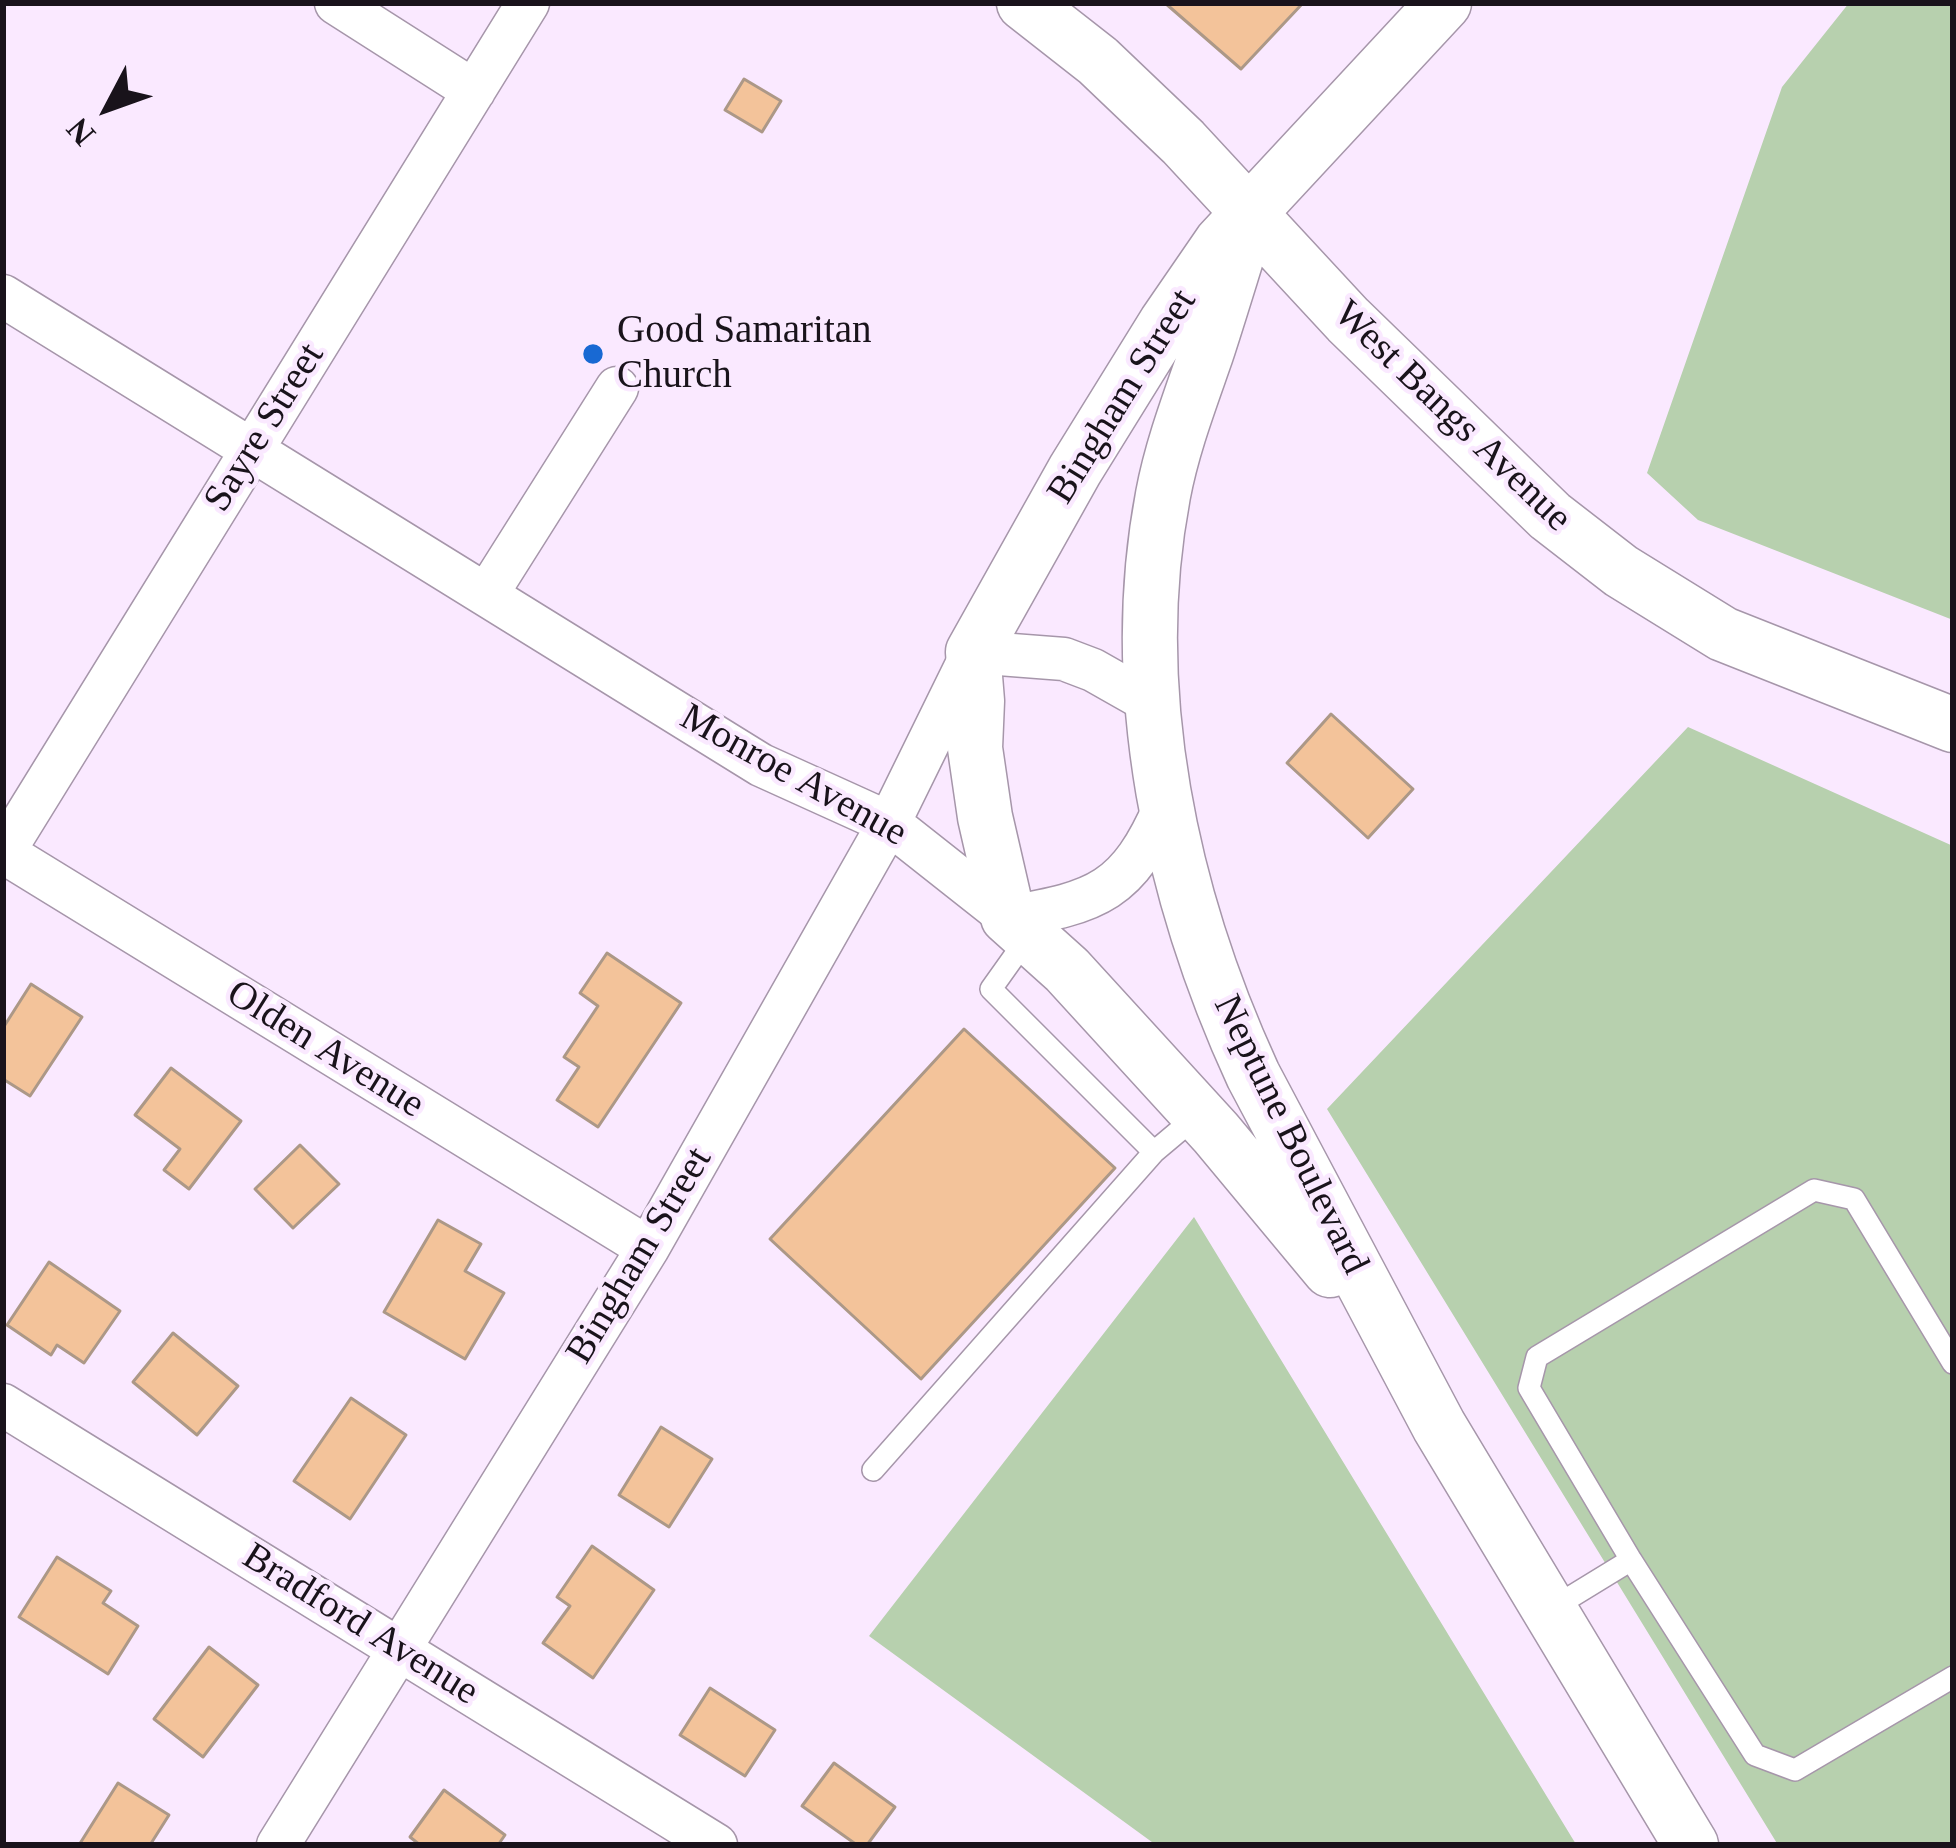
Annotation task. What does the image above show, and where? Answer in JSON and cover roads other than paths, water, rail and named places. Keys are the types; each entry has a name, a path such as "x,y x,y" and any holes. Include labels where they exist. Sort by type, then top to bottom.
{"street":[{"path":"336,3 474,91"},
{"name":"Sayre Street","path":"3,852 528,3"},
{"name":"West Bangs Avenue","path":"1024,3 1098,61 1183,142 1348,320 1496,468 1622,571 1723,634 1953,724"},
{"name":"Neptune Boulevard","path":"1444,3 1250,214 1164,490 1153,555 1153,704 1166,804 1192,920 1226,1017 1404,1360 1691,1845"},
{"name":"Bingham Street","path":"278,1845 648,1248 889,824 973,652 1075,470 1166,322 1221,243 1250,214"},
{"name":"Monroe Avenue","path":"3,296 761,765 889,824 1067,970 1199,1114 1404,1360"},
{"path":"487,594 617,388"},
{"path":"1153,704 1064,659 973,652 975,748 985,817 1018,926 1100,895 1132,868 1166,804"},
{"name":"Olden Avenue","path":"3,852 648,1248"},
{"name":"Bradford Avenue","path":"3,1405 716,1845"}],"lane":[{"path":"1018,926 991,989 1154,1152"},
{"path":"873,1470 1154,1152 1199,1114"},
{"path":"1953,1363 1854,1199 1814,1190 1537,1357 1529,1388 1755,1755 1795,1770 1953,1677"},
{"path":"1550,1610 1631,1560"}],"place":[{"name":"Good Samaritan Church","path":"593,354"}]}
